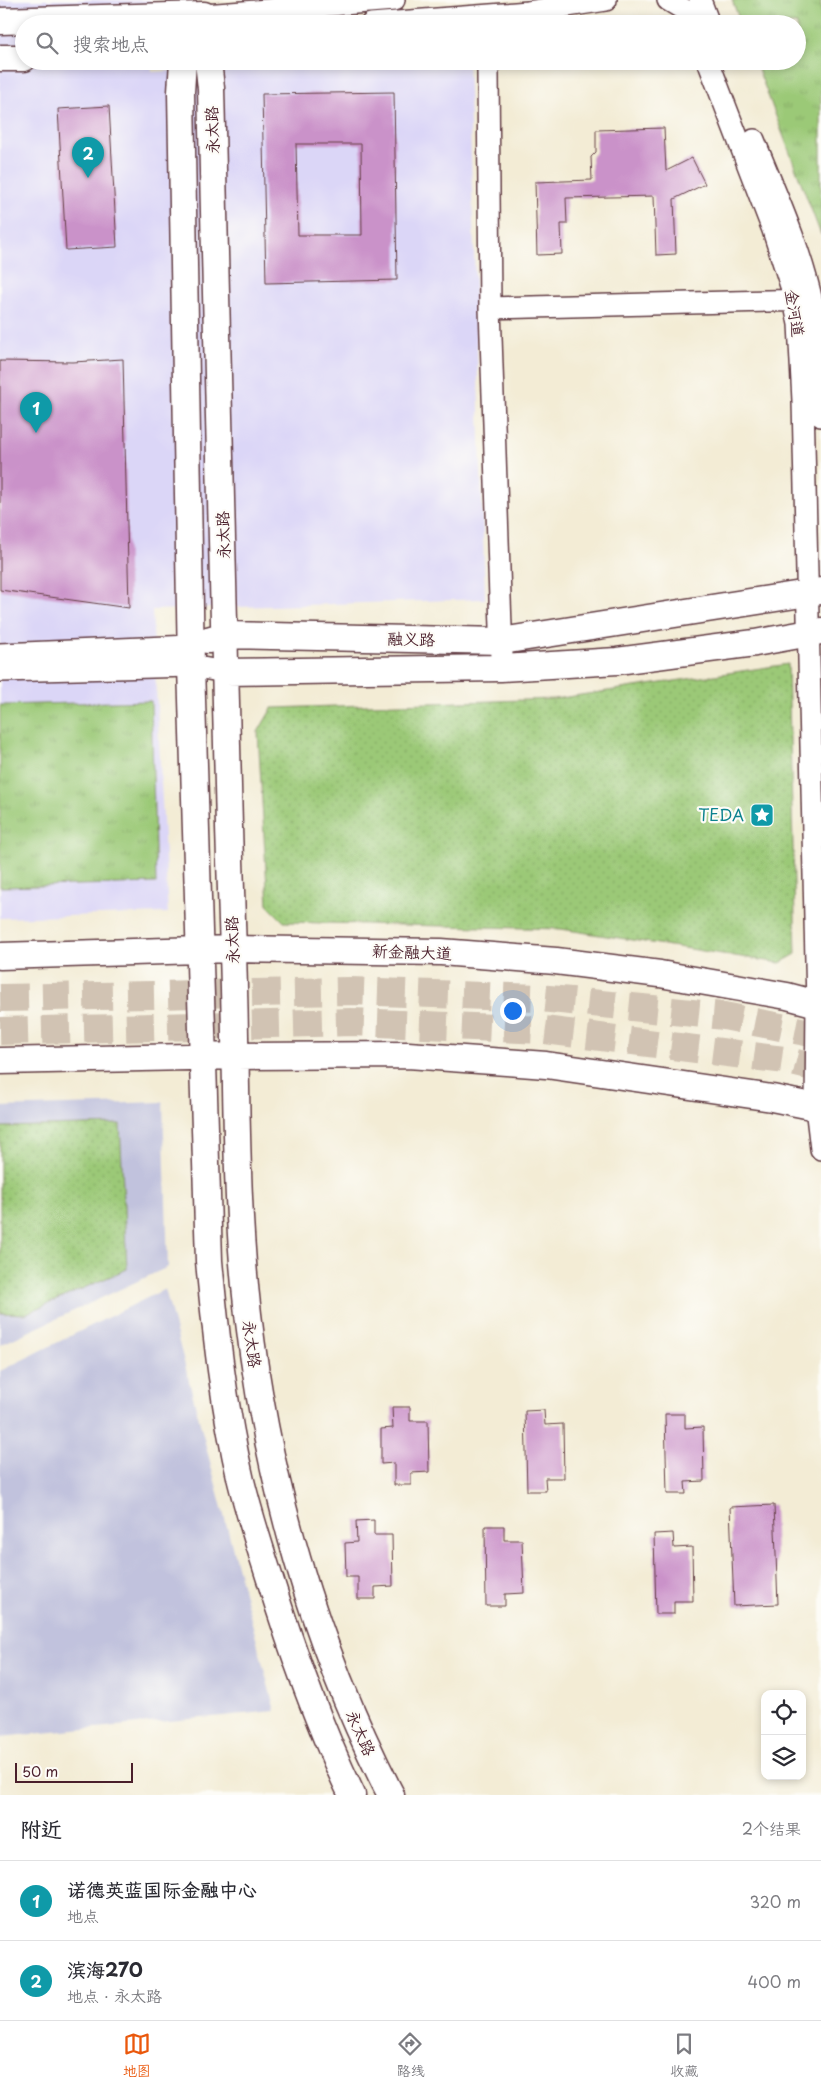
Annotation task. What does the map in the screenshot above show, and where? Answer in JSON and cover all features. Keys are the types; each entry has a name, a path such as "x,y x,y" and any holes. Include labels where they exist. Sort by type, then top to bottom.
{"main road":[{"path":"145,15 193,13"},
{"path":"0,21 15,20"},
{"path":"0,58 15,58"},
{"name":"永太路","path":"183,70 181,102 191,656 199,950 196,1055 214,1316 224,1393 241,1481 293,1648 328,1740 352,1795"},
{"name":"永太路","path":"209,70 235,1006 238,1190 248,1314 257,1379 286,1520 321,1632 361,1736 391,1795"},
{"name":"融义路","path":"191,656 225,634 502,641 817,593"},
{"name":"融义路","path":"225,672 501,668 617,661 815,632"},
{"path":"227,730 232,704 248,684 259,677 280,670"},
{"name":"新金融大道","path":"0,956 232,949 441,952 556,961 660,974 787,996 819,1004"},
{"path":"196,1055 218,1044 224,1038 229,1029 235,1006"},
{"path":"0,1061 196,1055 408,1055 546,1065 772,1098 819,1107"}],"street":[{"path":"193,13 394,0"},
{"path":"489,15 528,12 606,0"},
{"path":"668,0 687,15"},
{"path":"686,0 691,15"},
{"path":"700,0 706,15"},
{"name":"金河道","path":"711,70 773,230 818,339 821,416"},
{"name":"金河道","path":"727,70 799,254 803,300 801,356 806,553 817,593"},
{"path":"488,72 490,308 502,641 501,668"},
{"path":"490,308 803,300"},
{"path":"817,593 815,632 819,1107 821,1149"},
{"name":"融义路","path":"0,654 191,656 225,672"},
{"name":"融义路","path":"0,671 191,656"}],"shaded area":[{"path":"0,0 151,0 151,15 15,15 15,70 152,70 152,72 189,70 468,70 485,599 152,610 168,913 0,918"},
{"path":"163,1102 168,1267 0,1345 0,1107"},
{"path":"165,1289 275,1711 0,1737 0,1371"}],"green space":[{"path":"732,0 821,0 821,235 758,70 806,70 806,15 738,15"},
{"path":"788,664 796,954 780,963 561,929 284,922 268,906 258,732 272,708 554,699"},
{"path":"151,701 156,883 0,887 0,705"},
{"path":"120,1124 127,1269 25,1314 0,1313 0,1127"}],"building":[{"path":"394,92 397,280 266,283 262,94","holes":["296,144 361,144 362,235 298,235"]},
{"path":"109,106 117,247 66,250 58,109"},
{"path":"664,128 666,171 692,158 705,184 674,199 676,254 656,255 654,196 566,198 567,224 561,224 562,254 537,255 535,182 592,180 591,157 596,152 596,130"},
{"path":"123,359 129,608 0,590 0,361 73,362"},
{"path":"392,1407 410,1407 410,1421 428,1421 429,1472 411,1473 411,1485 394,1485 394,1463 381,1464 381,1429 393,1428"},
{"path":"544,1410 545,1425 563,1424 564,1478 545,1478 546,1491 527,1491 525,1411"},
{"path":"665,1414 685,1414 685,1428 703,1427 704,1481 685,1482 686,1494 667,1494"},
{"path":"774,1505 778,1604 734,1606 730,1507"},
{"path":"374,1520 374,1535 392,1535 393,1586 375,1587 375,1599 358,1599 358,1577 346,1577 345,1543 357,1542 356,1521"},
{"path":"485,1526 504,1526 504,1540 522,1540 524,1593 505,1594 505,1606 486,1606"},
{"path":"673,1533 674,1548 692,1547 693,1601 674,1601 674,1614 656,1614 654,1534"}],"tunnel":[{"path":"0,998 350,991 540,998 724,1016 821,1035"},
{"path":"0,1031 351,1022 545,1030 784,1060 821,1069"}],"place":[{"name":"滨海270","path":"88,178"},
{"name":"诺德英蓝国际金融中心","path":"36,433"},
{"name":"TEDA","path":"762,815"}]}
